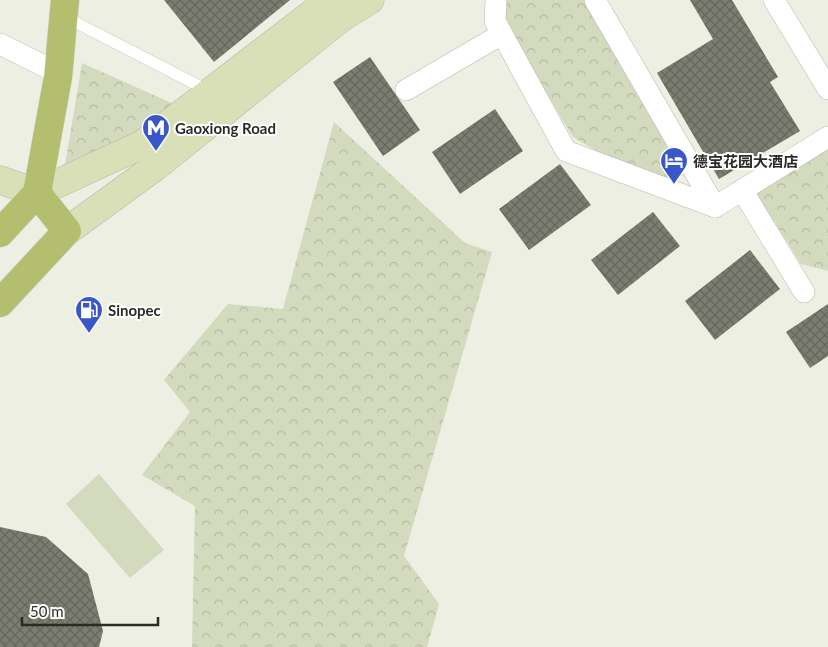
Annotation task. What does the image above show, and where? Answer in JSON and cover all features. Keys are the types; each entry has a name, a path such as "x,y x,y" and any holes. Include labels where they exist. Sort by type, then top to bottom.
{"main road":[{"path":"0,233 37,193 141,145 210,91 330,6 370,0"},
{"path":"0,303 67,231 155,167 330,6"},
{"path":"37,193 58,73 64,8"},
{"path":"0,180 37,193 67,231"}],"street":[{"path":"496,0 495,21 566,151 715,207"},
{"path":"595,0 715,207"},
{"path":"774,0 828,89"},
{"path":"406,90 502,34"},
{"path":"0,44 58,73"},
{"path":"715,207 828,137"},
{"path":"742,190 804,292"}],"lane":[{"path":"64,8 210,91"}],"green space":[{"path":"506,0 585,0 680,169 656,186 573,137 502,19"},
{"path":"82,63 176,105 62,183"},
{"path":"334,122 465,243 492,252 404,556 439,604 427,647 192,647 195,506 142,475 190,412 164,380 228,304 283,309"},
{"path":"828,148 828,271 801,264 756,193"},
{"path":"99,474 164,550 130,578 66,504"}],"building":[{"path":"164,0 290,0 214,62"},
{"path":"690,0 732,0 778,77 770,82 800,131 719,179 657,73 713,39"},
{"path":"370,57 420,130 383,156 333,82"},
{"path":"495,109 523,151 460,194 432,152"},
{"path":"560,164 591,205 529,250 499,209"},
{"path":"653,212 680,246 618,295 591,260"},
{"path":"750,250 780,289 715,340 685,301"},
{"path":"828,304 828,356 810,368 786,332"},
{"path":"0,527 46,537 88,574 103,631 99,647 0,647"}],"place":[{"name":"Gaoxiong Road","path":"156,152"},
{"name":"德宝花园大酒店","path":"674,185"},
{"name":"Sinopec","path":"89,334"}]}
